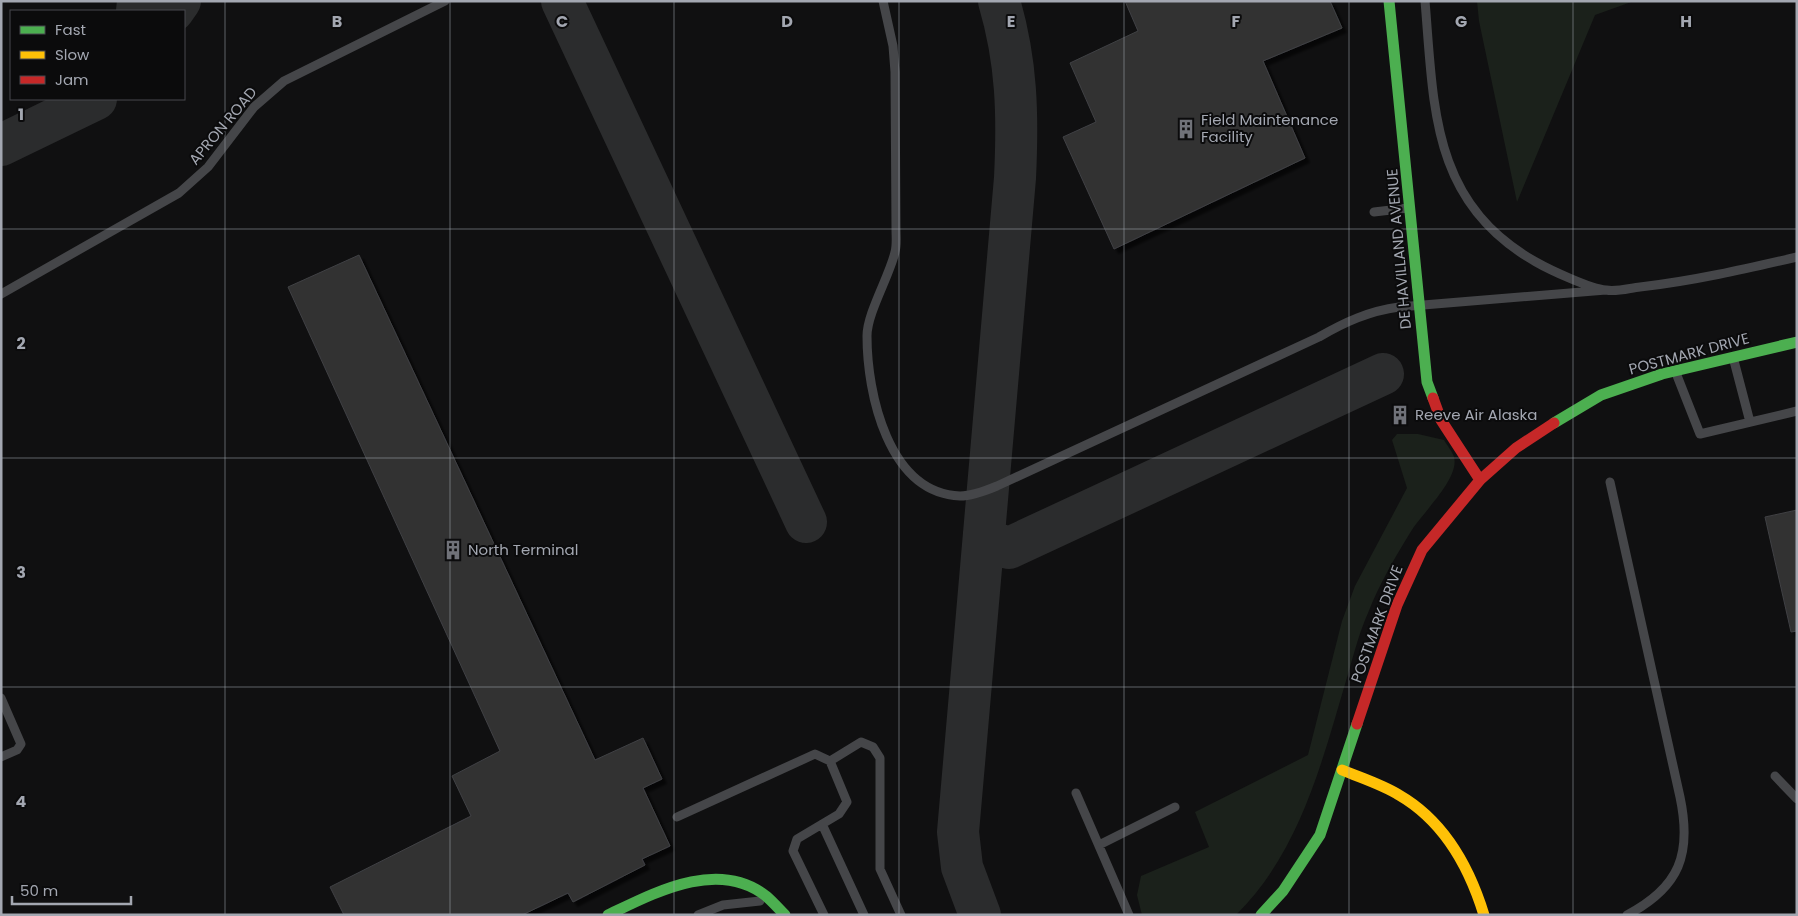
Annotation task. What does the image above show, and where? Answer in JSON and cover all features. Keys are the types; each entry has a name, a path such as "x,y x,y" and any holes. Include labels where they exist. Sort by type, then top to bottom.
{"street":[{"name":"DE HAVILLAND AVENUE","path":"1389,1 1426,374 1433,402 1441,420 1480,480"},
{"name":"POSTMARK DRIVE","path":"1261,915 1283,891 1320,835 1397,605 1422,550 1480,480 1516,448 1583,404 1636,382 1676,370 1797,342"},
{"path":"1342,770 1399,795 1424,813 1446,836 1464,863 1484,915"},
{"path":"608,915 673,885 707,877 736,882 757,889 775,902 785,915"}],"lane":[{"name":"APRON ROAD","path":"1,294 179,193 208,166 254,107 284,81 445,1"},
{"path":"883,1 893,46 895,72 896,229 895,253 867,334 873,398 882,423 901,462 917,480 929,488 962,496 992,488 1319,336 1345,322 1375,311 1419,305 1675,283 1797,257"},
{"path":"1425,1 1434,95 1444,153 1455,182 1469,204 1499,238 1545,267 1606,290"},
{"path":"1374,212 1410,208"},
{"path":"1733,357 1750,422"},
{"path":"1676,370 1700,434 1797,411"},
{"path":"1610,482 1680,796 1686,834 1681,860 1670,884 1643,906 1627,915"},
{"path":"1,698 21,744 17,750 1,757"},
{"path":"830,761 861,742 874,747 880,758 880,868 901,915"},
{"path":"677,817 815,754 830,761 847,802 839,814 797,840 793,851 824,915"},
{"path":"1775,776 1797,799"},
{"path":"1076,794 1129,915"},
{"path":"1099,845 1175,807"},
{"path":"822,824 864,915"},
{"path":"698,915 723,905 753,900 775,902"}],"shaded area":[{"path":"1477,1 1634,1 1595,15 1517,202 1479,21"},
{"path":"1397,434 1418,434 1444,440 1454,457 1454,466 1446,486 1415,525 1387,572 1372,603 1359,636 1319,770 1293,833 1277,862 1258,890 1236,915 1142,915 1137,895 1141,876 1209,847 1195,812 1308,755 1342,621 1355,586 1407,488 1392,440"}],"building":[{"name":"Field Maintenance Facility","path":"1125,1 1330,1 1342,28 1263,61 1305,158 1114,249 1063,137 1096,122 1070,63 1138,31"},
{"name":"North Terminal","path":"359,255 595,760 643,738 662,779 643,788 670,846 642,859 645,865 573,902 568,893 522,915 344,915 330,887 471,816 452,776 500,751 288,287"},
{"path":"1797,510 1797,631 1791,632 1765,517"}],"taxiway":[{"path":"137,10 138,1"},
{"path":"174,10 180,1"},
{"path":"562,1 806,522"},
{"path":"980,915 962,867 958,832 1015,178 1015,89 1010,46 999,1"},
{"path":"1,145 94,100"},
{"path":"984,533 991,542 1009,548 1383,374"}],"traffic: fast":[{"path":"1389,1 1427,382 1433,398"},
{"path":"1554,423 1601,395 1662,374 1797,342"},
{"path":"1261,915 1283,891 1320,835 1357,724"},
{"path":"608,915 666,889 686,883 707,880 728,880 747,885 766,896 785,915"}],"traffic: slow":[{"path":"1342,770 1378,784 1399,795 1415,806 1442,831 1453,846 1471,879 1484,915"}],"traffic: jam":[{"path":"1433,398 1441,420 1480,480"},
{"path":"1357,724 1397,605 1422,550 1480,480 1516,448 1554,423"}],"place":[{"name":"Field Maintenance Facility","path":"1186,129"},
{"name":"Reeve Air Alaska","path":"1400,415"},
{"name":"North Terminal","path":"453,550"}]}
